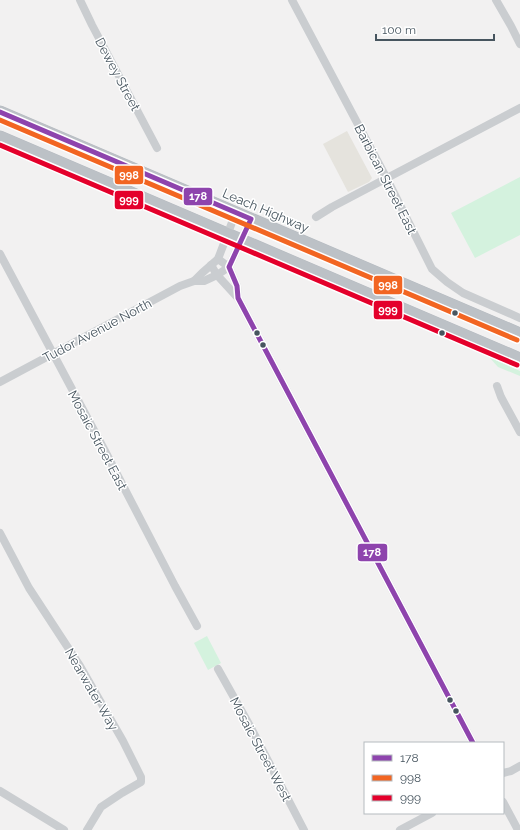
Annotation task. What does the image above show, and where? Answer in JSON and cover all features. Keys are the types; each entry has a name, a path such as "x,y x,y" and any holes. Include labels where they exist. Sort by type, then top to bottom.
{"highway":[{"name":"Leach Highway","path":"0,112 520,334"},
{"path":"0,137 520,359"}],"street":[{"name":"Dewey Street","path":"80,0 94,30 157,148"},
{"name":"Barbican Street East","path":"292,0 387,179 432,269 463,293 520,318"},
{"path":"496,0 520,44"},
{"path":"316,217 332,207 520,108"},
{"name":"Tudor Avenue North","path":"194,281 218,259 236,212"},
{"path":"229,267 251,219"},
{"name":"Mosaic Street East","path":"0,254 197,626"},
{"path":"218,259 229,267 236,286 238,298"},
{"path":"211,265 217,275 238,298 471,742"},
{"name":"Tudor Avenue North","path":"0,382 180,286 194,281 204,281 229,267"},
{"path":"497,386 501,397 520,432"},
{"name":"Nearwater Way","path":"0,533 29,588 80,666 123,741 141,777 141,782 101,807 87,830"},
{"name":"Mosaic Street West","path":"218,669 250,726 304,830"},
{"path":"507,772 520,766"},
{"path":"0,791 64,830"},
{"path":"504,804 518,830"},
{"path":"400,830 430,814"}],"green space":[{"path":"520,177 520,235 475,258 451,213"},
{"path":"489,357 520,371 520,376 498,367"},
{"path":"207,636 221,663 208,670 194,643"}],"sand":[{"path":"347,131 372,178 369,182 348,192 323,144"}],"transit line":[{"name":"178","path":"0,112 251,219 229,267 237,286 238,298 472,742"},
{"name":"998","path":"0,120 517,340"},
{"name":"999","path":"0,145 517,365"}]}
